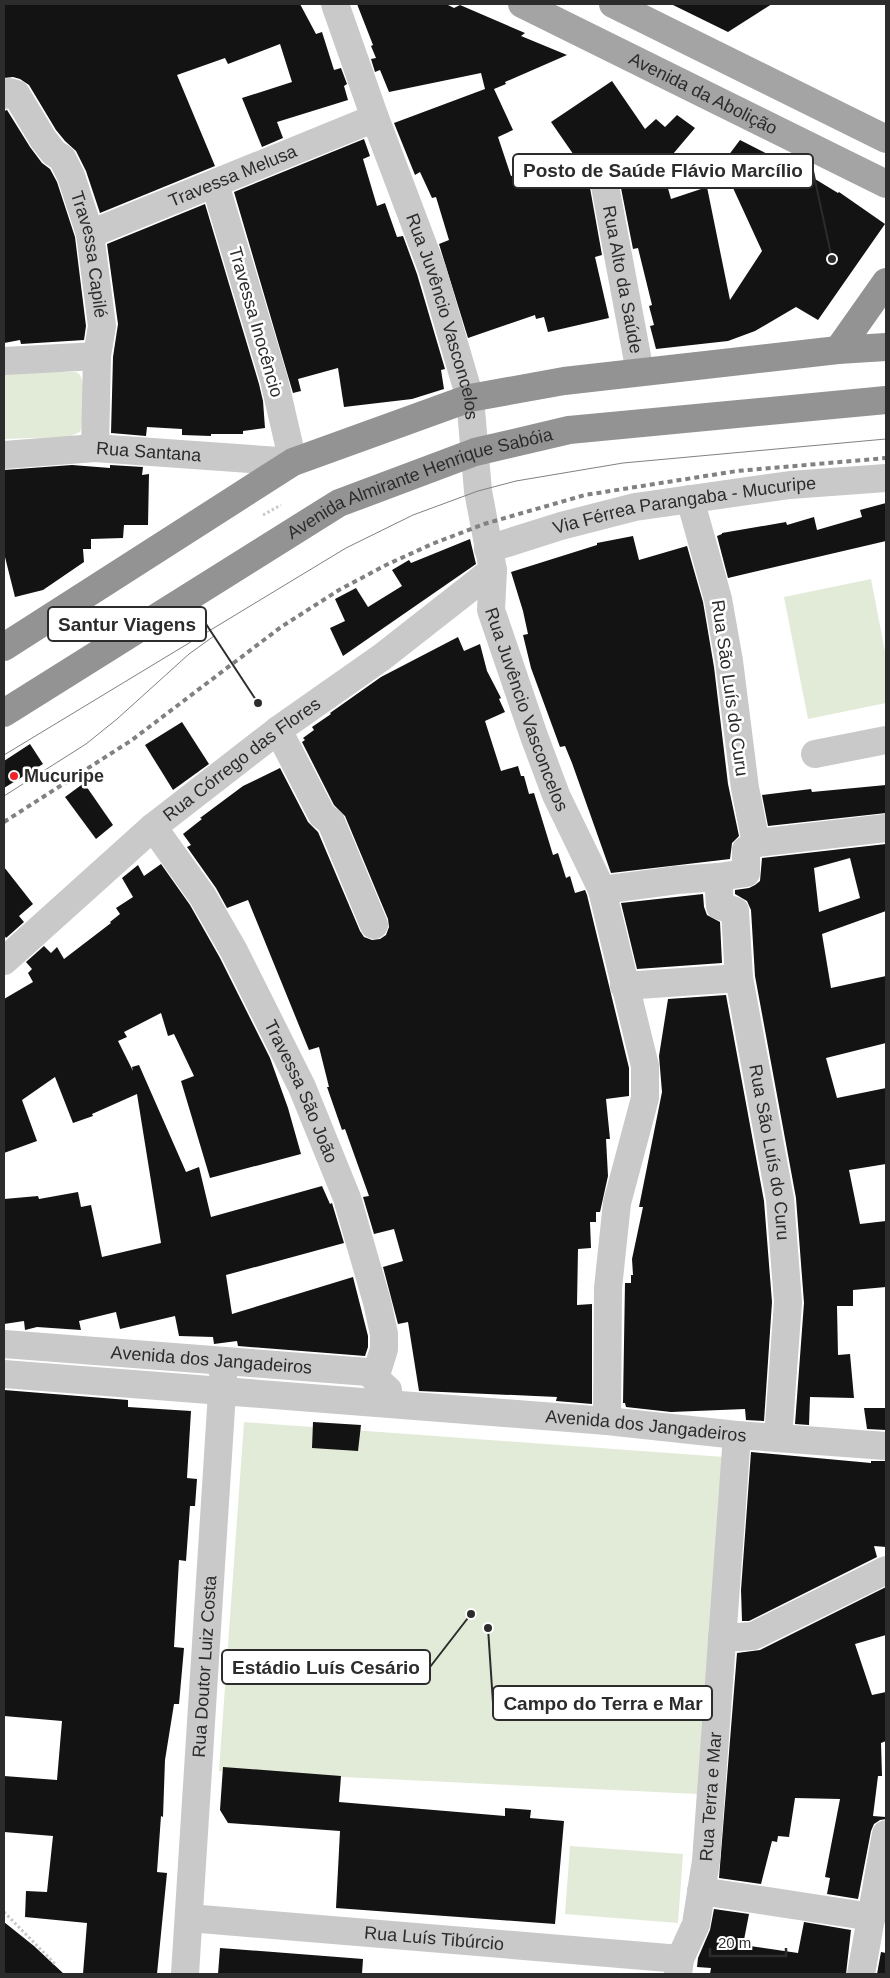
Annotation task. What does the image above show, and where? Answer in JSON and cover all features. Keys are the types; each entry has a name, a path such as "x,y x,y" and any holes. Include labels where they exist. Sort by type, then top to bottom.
{"highway":[{"path":"838,350 886,282"},
{"path":"4,647 293,462 470,398 564,381 886,346"},
{"name":"Avenida Almirante Henrique Sabóia","path":"4,713 339,503 474,452 569,430 886,400"}],"main road":[{"name":"Avenida da Abolição","path":"522,4 886,184"},
{"path":"614,4 886,139"}],"street":[{"name":"Rua Juvêncio Vasconcelos","path":"335,4 375,118 432,269 470,398 478,491 490,560 491,610 556,795 602,890 645,1066 644,1098 617,1203 608,1288 606,1421"},
{"name":"Travessa Capilé","path":"4,95 8,92 16,94 43,139 54,153 62,158 71,176 90,234 102,326 97,356 95,448"},
{"name":"Travessa Melusa","path":"90,234 375,118"},
{"name":"Travessa Inocêncio","path":"215,184 274,380 293,462"},
{"name":"Rua Alto da Saúde","path":"605,186 640,372"},
{"path":"4,361 97,356"},
{"name":"Rua Santana","path":"4,455 95,448 293,462"},
{"name":"Via Férrea Parangaba - Mucuripe","path":"490,560 561,526 626,510 790,485 886,478"},
{"name":"Rua São Luís do Curu","path":"690,499 718,598 729,661 745,788 756,843"},
{"name":"Rua Córrego das Flores","path":"4,961 153,827 278,730 382,657 490,560"},
{"path":"278,730 322,815 331,822 374,925"},
{"path":"815,754 886,740"},
{"name":"Travessa São João","path":"153,827 203,896 234,950 302,1087 347,1198 377,1302 384,1334 384,1349 375,1378"},
{"path":"602,890 746,873 746,850 756,843 886,828"},
{"name":"Rua São Luís do Curu","path":"718,877 720,906 735,911 739,978 780,1199 788,1302 778,1438"},
{"path":"624,986 739,978"},
{"name":"Avenida dos Jangadeiros","path":"4,1344 368,1372 406,1406"},
{"name":"Rua Doutor Luiz Costa","path":"185,1974 224,1361"},
{"name":"Avenida dos Jangadeiros","path":"4,1374 606,1421 737,1435 886,1446"},
{"name":"Rua Terra e Mar","path":"679,1967 696,1924 706,1861 737,1435"},
{"path":"722,1638 752,1636 886,1570"},
{"path":"862,1974 886,1834"},
{"path":"701,1891 872,1917"},
{"name":"Rua Luís Tibúrcio","path":"189,1918 679,1967"}],"path":[{"path":"4,1912 56,1966"}],"green space":[{"path":"4,371 76,372 79,374 82,382 83,396 80,432 68,437 4,439"},
{"path":"871,579 886,657 886,703 808,719 784,597"},
{"path":"244,1422 724,1457 698,1794 219,1771"},
{"path":"570,1846 683,1854 678,1923 565,1914"}],"building":[{"path":"4,4 300,4 316,34 322,32 334,70 341,68 347,84 344,86 348,100 277,122 283,138 262,147 242,98 292,82 280,44 228,64 225,58 177,75 215,166 100,213 86,171 76,151 56,130 29,85 13,77 4,78"},
{"path":"357,4 446,4 454,8 460,5 525,33 521,36 567,55 505,82 506,84 494,89 513,130 498,137 511,176 578,161 551,122 612,81 645,129 656,119 665,127 677,115 695,128 662,167 671,199 707,187 730,300 762,251 722,164 740,140 839,192 885,224 818,320 796,307 755,331 728,341 656,349 650,326 654,325 649,306 652,305 638,248 633,249 620,183 617,176 611,171 602,171 594,175 590,180 590,188 602,255 595,257 609,318 548,332 544,317 536,319 535,315 468,338 439,244 449,240 436,197 432,198 420,172 415,175 394,123 485,89 481,73 389,92 380,70 375,72 371,59 376,58 371,46 373,45"},
{"path":"671,4 772,4 728,32"},
{"path":"7,110 30,147 42,163 50,169 57,182 75,237 86,326 84,340 21,344 20,340 4,343 4,111"},
{"path":"364,139 370,156 363,159 377,206 385,203 397,237 403,236 417,274 445,369 441,370 444,389 412,399 344,407 338,368 298,379 301,391 293,393 234,192"},
{"path":"205,204 259,384 263,401 265,428 243,431 243,434 211,434 211,436 182,435 182,429 147,427 146,436 111,433 113,357 118,324 107,244"},
{"path":"72,465 110,468 110,465 143,467 142,475 149,474 148,525 124,525 123,538 91,539 91,549 83,549 84,562 43,590 15,597 4,553 4,470"},
{"path":"886,503 886,541 728,578 717,536 722,533 786,522 787,525 814,517 817,530 862,517 860,510"},
{"path":"633,536 639,560 687,546 703,602 714,667 728,784 739,836 732,843 730,859 611,873 572,763 565,746 560,747 531,668 523,635 528,634 511,572 597,545 597,543"},
{"path":"470,539 476,564 343,656 330,628 345,621 335,599 356,588 368,607 402,586 392,570 409,560 411,563"},
{"path":"458,637 464,651 480,644 487,671 501,698 499,699 505,712 485,721 501,771 518,766 521,776 524,776 529,794 534,793 553,855 558,853 566,878 570,876 575,893 585,890 587,895 629,1068 629,1096 606,1099 610,1139 606,1139 608,1176 600,1212 596,1212 596,1222 590,1222 591,1248 578,1249 577,1305 592,1304 592,1404 556,1401 557,1397 419,1391 408,1322 398,1324 383,1267 403,1261 394,1229 374,1234 363,1197 369,1196 345,1129 342,1130 327,1087 329,1087 319,1047 309,1050 248,900 227,908 216,888 187,847 191,845 183,834 202,819 200,818 243,786 280,768 308,822 318,832 360,931 364,937 372,940 380,939 386,935 389,927 388,919 345,816 334,805 302,742 305,740 303,738 314,730 312,727 381,677"},
{"path":"182,722 209,764 173,790 145,745"},
{"name":"Mucuripe","path":"30,744 43,764 4,788 4,761"},
{"path":"84,783 113,825 96,839 65,797"},
{"path":"886,785 886,813 768,826 762,795 811,789 812,792"},
{"path":"886,844 886,911 822,934 831,988 886,976 886,1043 826,1058 837,1098 886,1088 886,1164 849,1170 860,1224 886,1221 886,1287 853,1290 853,1306 837,1306 838,1355 850,1354 854,1398 810,1397 809,1425 795,1424 804,1303 796,1198 755,976 751,910 747,901 735,894 735,890 749,888 760,881 762,858","holes":["850,858 860,898 819,912 814,868"]},
{"path":"161,864 190,905 220,958 270,1058 288,1108 301,1154 210,1178 181,1081 194,1076 174,1034 168,1036 161,1013 124,1032 127,1037 118,1041 133,1071 132,1067 139,1065 186,1172 199,1167 211,1217 322,1186 330,1204 332,1203 344,1243 226,1275 232,1314 353,1277 368,1336 368,1347 365,1356 238,1346 237,1341 214,1344 213,1337 179,1336 175,1316 120,1329 116,1312 79,1321 81,1330 37,1327 25,1330 24,1321 4,1324 4,1199 38,1196 39,1199 78,1192 81,1207 91,1205 102,1257 161,1243 137,1094 92,1114 93,1116 73,1123 55,1077 22,1100 37,1141 4,1153 4,999 33,982 28,973 32,969 26,962 44,946 51,953 57,947 64,959 120,914 116,908 133,897 122,878 138,865 144,876"},
{"path":"4,867 33,904 19,916 24,922 6,938 4,935"},
{"path":"703,894 707,915 720,922 722,963 637,969 621,903"},
{"path":"726,995 764,1201 772,1302 764,1421 746,1420 745,1409 671,1412 626,1407 625,1403 623,1403 625,1283 631,1283 631,1275 633,1275 632,1259 643,1207 639,1207 662,1092 659,1056 668,999"},
{"path":"4,1390 128,1400 128,1407 191,1411 187,1478 197,1479 195,1506 190,1506 186,1561 179,1560 174,1647 184,1648 179,1704 174,1704 165,1760 163,1817 161,1816 157,1872 167,1873 157,1974 83,1974 87,1923 25,1917 26,1891 47,1892 53,1836 4,1832 4,1776 57,1780 62,1721 4,1716"},
{"path":"864,1408 886,1408 886,1430 867,1429"},
{"path":"313,1422 361,1425 358,1451 312,1448"},
{"path":"751,1452 871,1463 871,1461 886,1461 886,1547 874,1546 877,1557 749,1621 742,1621 741,1590"},
{"path":"886,1587 886,1635 855,1644 872,1695 886,1692 886,1741 881,1743 882,1776 878,1776 873,1816 886,1817 886,1819 874,1824 871,1831 858,1899 827,1894 830,1878 825,1877 840,1799 795,1798 789,1837 778,1836 777,1842 772,1841 761,1884 719,1878 737,1653 760,1650"},
{"path":"223,1767 341,1776 339,1802 505,1816 505,1808 531,1810 530,1818 564,1821 555,1924 336,1908 340,1831 228,1823 220,1810"},
{"path":"714,1909 749,1914 743,1945 798,1953 804,1922 851,1930 846,1974 710,1974 711,1968 697,1967 698,1958 710,1930"},
{"path":"4,1922 34,1946 64,1974 4,1974"},
{"path":"220,1948 363,1959 362,1974 218,1974"},
{"path":"881,1952 886,1953 886,1974 877,1974"}],"tram line":[{"path":"4,755 346,548 413,515 478,491 516,481 623,463 886,439"},
{"path":"4,796 86,744 117,719 189,654 214,636"}],"railway":[{"path":"4,822 132,740 281,627 339,590 386,565 432,544 484,524 585,495 737,471 886,458"}],"place":[{"name":"Posto de Saúde Flávio Marcílio","path":"832,259"},
{"name":"Santur Viagens","path":"258,703"},
{"name":"Mucuripe","path":"14,776"},
{"name":"Estádio Luís Cesário","path":"471,1614"},
{"name":"Campo do Terra e Mar","path":"488,1628"}]}
